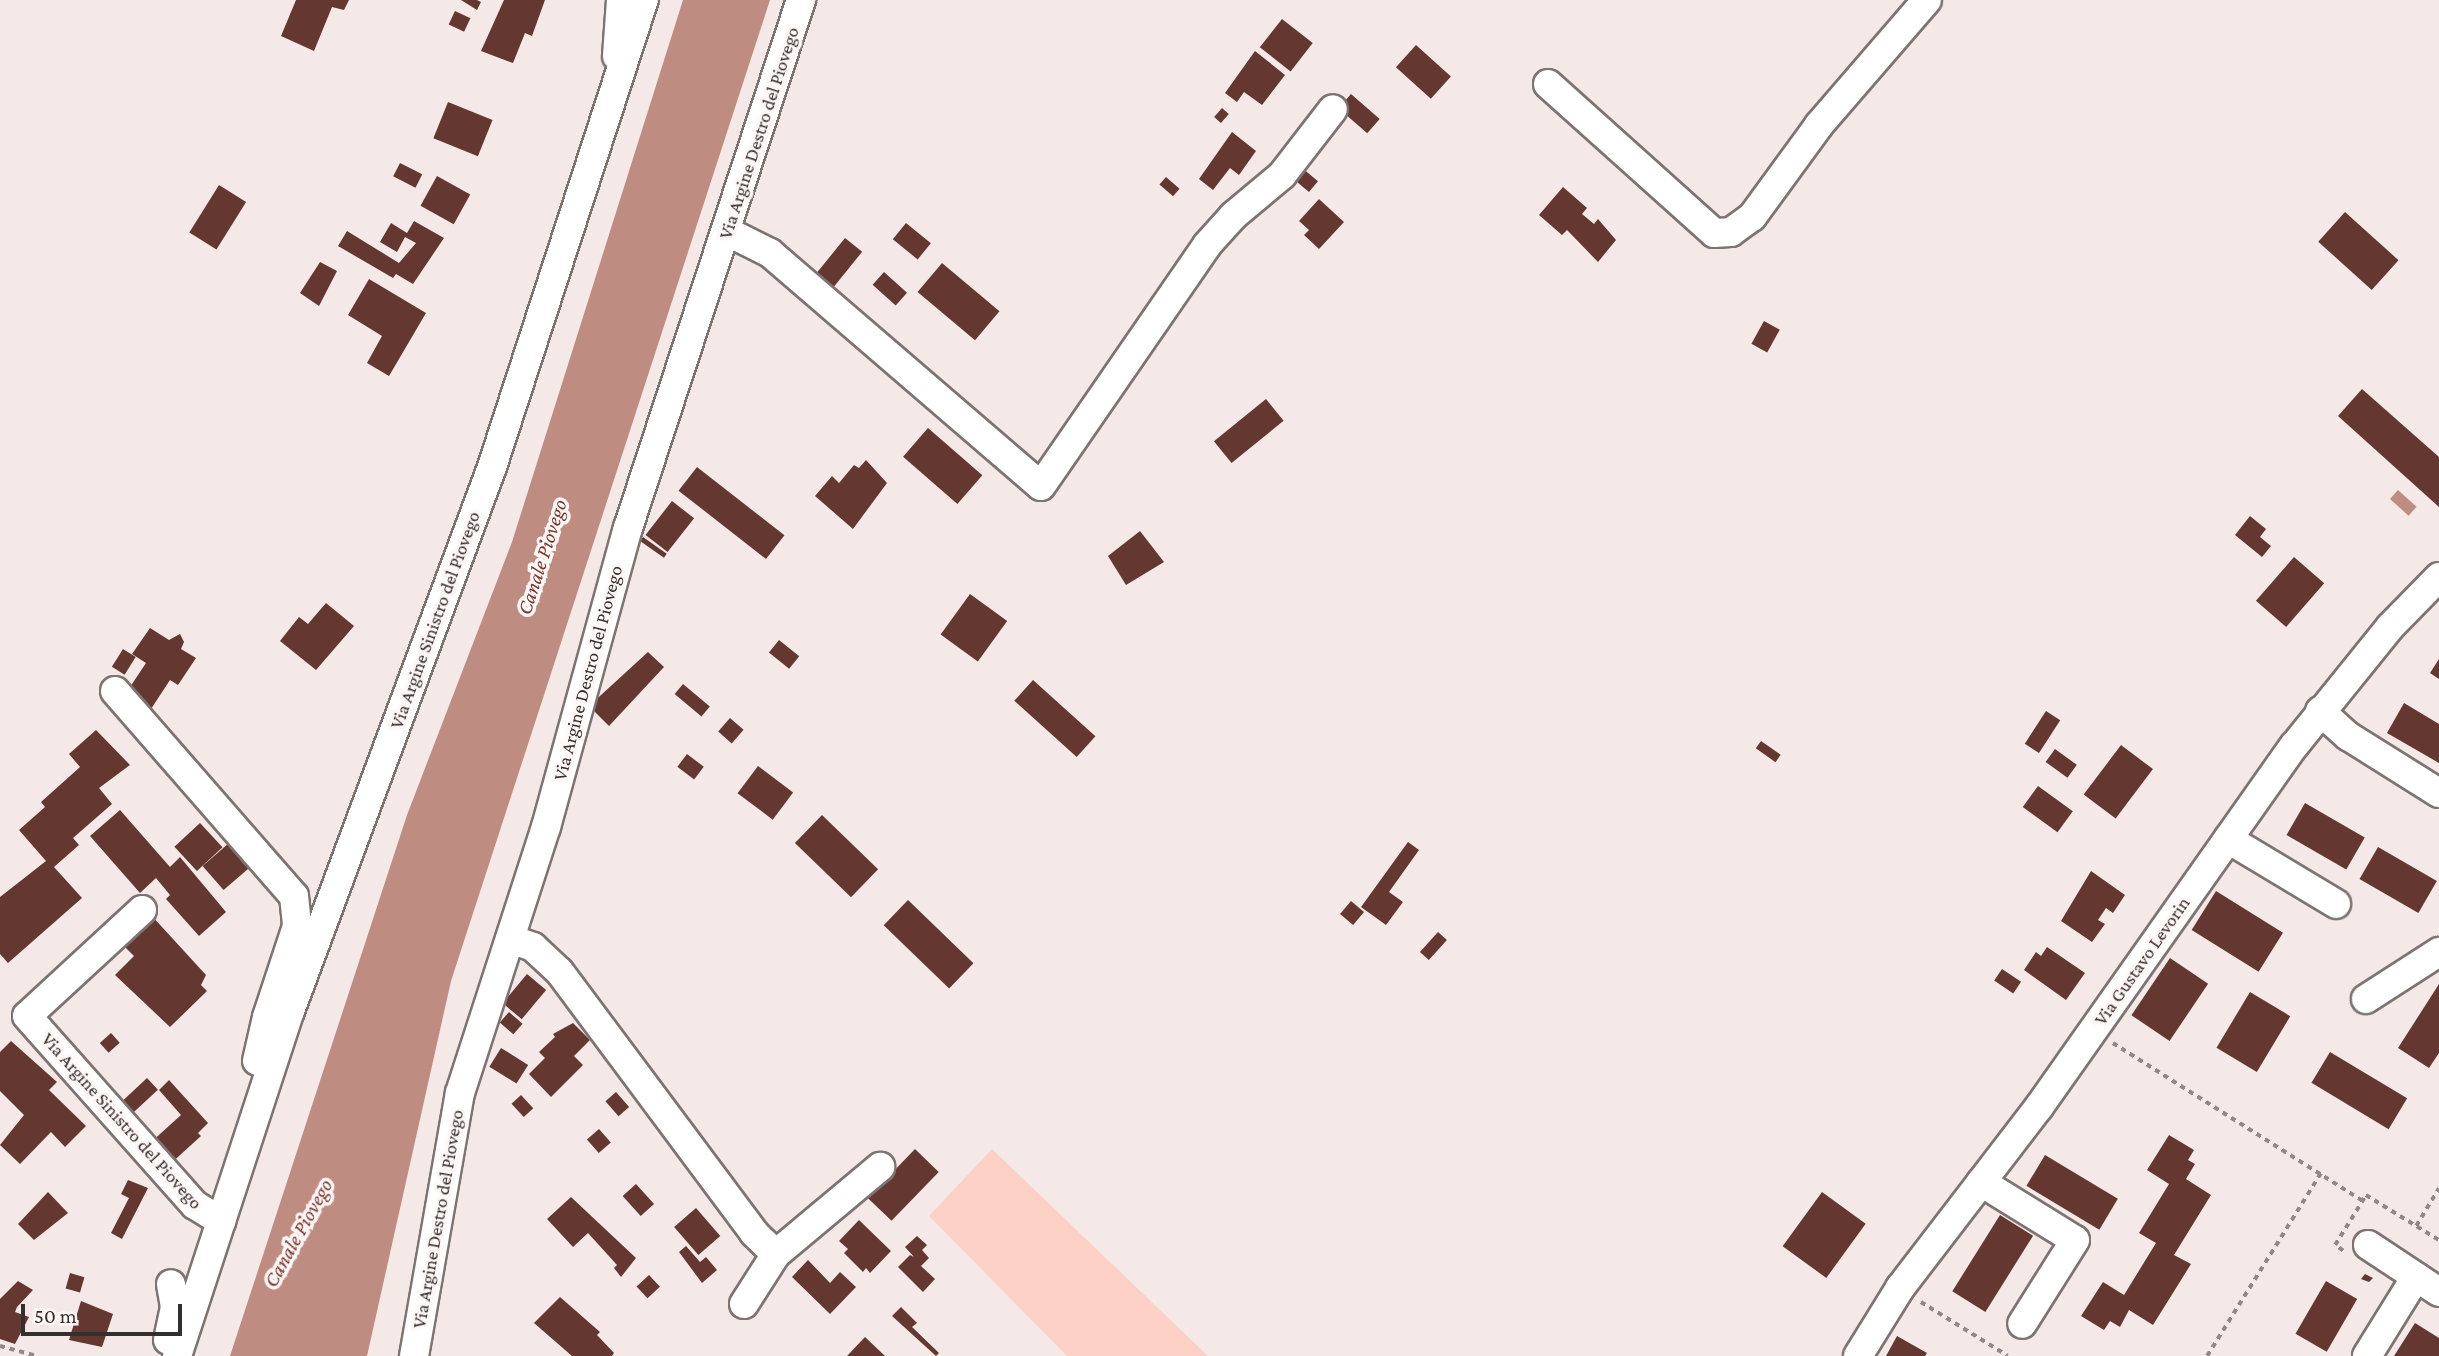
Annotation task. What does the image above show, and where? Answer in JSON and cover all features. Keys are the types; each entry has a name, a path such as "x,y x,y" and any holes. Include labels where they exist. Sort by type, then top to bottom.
{"street":[{"name":"Via Argine Sinistro del Piovego","path":"617,87 616,35 621,0"},
{"name":"Via Argine Sinistro del Piovego","path":"177,1356 243,1150 334,886 492,467 645,0"},
{"name":"Via Argine Destro del Piovego","path":"414,1356 449,1135 546,827 628,528 728,232 801,0"},
{"path":"1548,84 1714,233 1731,232 1752,217 1819,125 1927,0"},
{"path":"728,232 770,253 1041,486 1207,245 1282,175 1333,109"},
{"name":"Via Gustavo Levorin","path":"1858,1356 1900,1288 1981,1182 2320,711 2390,627 2439,578"},
{"name":"Via Argine Sinistro del Piovego","path":"115,691 294,896 297,926 267,1017 243,1150"},
{"path":"2320,711 2348,736 2439,793"},
{"path":"2228,839 2336,904"},
{"name":"Via Argine Sinistro del Piovego","path":"142,910 27,1016 195,1205 220,1221"},
{"path":"510,939 533,947 559,971 754,1233 776,1254"},
{"path":"2366,999 2439,952"},
{"path":"744,1304 776,1254 880,1167"},
{"path":"1981,1182 2075,1240 2022,1324"},
{"path":"2367,1356 2428,1285 2368,1245"},
{"path":"164,1356 175,1307 170,1284"}],"path":[{"path":"2104,1037 2363,1201 2366,1195 2439,1240"},
{"path":"2207,1356 2321,1173"},
{"path":"2416,1226 2439,1188"},
{"path":"1919,1300 2008,1356"},
{"path":"0,1346 37,1356"}],"shaded area":[{"path":"992,1149 1208,1356 1067,1356 929,1216"}],"water":[{"name":"Canale Piovego","path":"683,0 770,0 451,981 367,1356 230,1356 407,815 512,542"},
{"path":"2398,490 2417,507 2409,516 2390,499"}],"building":[{"path":"296,0 349,0 344,10 332,7 314,51 281,36"},
{"path":"461,0 477,0 481,2 477,10"},
{"path":"504,0 545,0 532,36 525,33 513,63 481,51"},
{"path":"455,11 470,18 464,32 449,25"},
{"path":"1282,19 1313,43 1291,71 1260,47"},
{"path":"1416,45 1451,76 1431,99 1396,67"},
{"path":"1255,51 1285,75 1262,105 1244,92 1237,102 1225,93"},
{"path":"1351,94 1380,119 1367,133 1339,108"},
{"path":"448,102 493,120 478,156 433,138"},
{"path":"1222,108 1229,114 1221,123 1214,117"},
{"path":"1232,132 1256,151 1239,175 1230,168 1213,190 1199,179"},
{"path":"1295,162 1318,181 1309,192 1286,173"},
{"path":"400,163 422,174 415,188 393,176"},
{"path":"437,176 470,194 454,224 421,206"},
{"path":"1166,177 1180,189 1173,196 1159,185"},
{"path":"219,185 246,202 216,249 189,232"},
{"path":"1563,187 1587,208 1582,214 1594,224 1598,219 1616,240 1598,262 1567,230 1562,235 1539,215"},
{"path":"1319,199 1344,222 1319,249 1304,235 1309,230 1299,221"},
{"path":"2345,212 2399,260 2372,290 2318,242"},
{"path":"414,221 444,238 413,284 396,274 393,278 338,246 347,231 399,263 416,243 405,237 397,252 380,242 391,223 407,233"},
{"path":"906,223 931,243 918,259 893,239"},
{"path":"845,238 862,252 826,297 808,283"},
{"path":"320,262 337,271 319,306 300,293"},
{"path":"942,263 999,311 975,340 918,292"},
{"path":"884,272 907,293 896,305 873,285"},
{"path":"369,279 426,313 389,376 367,363 382,336 348,315"},
{"path":"1764,321 1780,330 1767,352 1751,344"},
{"path":"2362,389 2439,457 2439,507 2338,416"},
{"path":"1266,399 1284,421 1232,463 1214,441"},
{"path":"928,428 982,475 957,504 903,457"},
{"path":"866,460 887,483 853,529 815,496 832,476 839,483 854,465 859,468"},
{"path":"697,467 784,535 766,559 679,491"},
{"path":"672,501 694,518 668,552 646,535"},
{"path":"2250,516 2266,529 2260,537 2271,546 2262,557 2235,535"},
{"path":"1140,531 1164,562 1126,585 1108,556"},
{"path":"643,537 667,554 664,558 640,541"},
{"path":"2294,557 2324,583 2286,627 2256,601"},
{"path":"970,594 1007,621 978,661 941,634"},
{"path":"326,603 354,626 316,670 280,641 299,617 308,624"},
{"path":"150,628 169,640 180,634 184,642 181,649 196,658 178,685 170,680 151,709 126,693 146,663 132,654"},
{"path":"779,640 799,656 789,669 769,652"},
{"path":"123,649 136,657 125,675 112,667"},
{"path":"648,652 664,667 609,726 589,706"},
{"path":"2439,659 2439,679 2430,673"},
{"path":"1033,680 1095,736 1077,757 1014,701"},
{"path":"683,684 710,706 701,716 675,694"},
{"path":"2404,703 2439,724 2439,763 2387,733"},
{"path":"2046,711 2060,720 2039,753 2025,744"},
{"path":"730,718 744,730 732,743 718,732"},
{"path":"96,730 130,765 99,788 112,804 73,838 79,845 54,867 82,898 8,963 0,954 0,897 46,861 19,830 45,807 41,802 80,767 69,754"},
{"path":"1761,741 1781,755 1775,762 1756,748"},
{"path":"2121,745 2153,769 2116,819 2084,795"},
{"path":"2055,749 2077,765 2067,778 2046,762"},
{"path":"687,754 704,767 694,779 677,767"},
{"path":"758,766 793,792 773,820 738,793"},
{"path":"2038,786 2073,811 2058,832 2023,807"},
{"path":"2305,803 2365,838 2346,870 2286,835"},
{"path":"120,810 170,867 180,857 226,912 199,936 166,899 170,895 156,878 140,893 90,836"},
{"path":"822,815 878,869 851,897 795,843"},
{"path":"200,823 223,847 197,871 174,847"},
{"path":"1408,842 1419,850 1389,892 1403,902 1386,925 1361,907"},
{"path":"229,843 250,867 224,890 203,866"},
{"path":"2378,847 2437,881 2418,913 2360,879"},
{"path":"2091,871 2125,895 2113,913 2106,908 2098,920 2105,924 2092,942 2061,921"},
{"path":"2216,891 2283,933 2259,972 2192,930"},
{"path":"908,900 973,963 949,988 884,925"},
{"path":"1351,901 1364,912 1353,925 1340,914"},
{"path":"151,915 206,975 201,985 207,991 170,1027 115,975 134,956 121,943"},
{"path":"1438,932 1447,940 1429,960 1420,952"},
{"path":"2047,947 2085,973 2066,1000 2024,970 2036,952 2041,956"},
{"path":"2170,958 2208,984 2170,1041 2131,1015"},
{"path":"2002,969 2021,982 2013,993 1994,981"},
{"path":"527,974 546,990 522,1019 503,1003"},
{"path":"2439,984 2439,1053 2429,1068 2398,1048"},
{"path":"2250,992 2290,1016 2257,1072 2217,1048"},
{"path":"509,1012 523,1024 513,1034 500,1023"},
{"path":"573,1023 590,1040 574,1056 583,1065 551,1097 529,1074 545,1058 539,1052 555,1037 553,1034"},
{"path":"111,1033 120,1043 109,1053 100,1043"},
{"path":"11,1041 57,1082 49,1090 86,1126 65,1147 51,1132 20,1164 0,1145 24,1115 0,1091 0,1052"},
{"path":"501,1048 528,1065 516,1084 489,1067"},
{"path":"2330,1052 2407,1098 2389,1129 2311,1083"},
{"path":"147,1078 158,1090 127,1118 116,1107"},
{"path":"169,1080 208,1123 198,1133 201,1136 168,1166 149,1144 181,1115 159,1090"},
{"path":"616,1092 629,1107 619,1116 605,1101"},
{"path":"521,1095 533,1108 524,1117 511,1104"},
{"path":"599,1129 611,1143 599,1153 587,1139"},
{"path":"2169,1135 2194,1150 2188,1160 2195,1164 2186,1179 2211,1195 2174,1255 2191,1264 2153,1325 2129,1310 2120,1327 2110,1321 2104,1330 2081,1316 2103,1282 2124,1295 2156,1243 2139,1233 2169,1184 2147,1170"},
{"path":"915,1149 939,1172 892,1221 868,1198"},
{"path":"2045,1155 2118,1199 2099,1230 2026,1186"},
{"path":"128,1180 148,1188 122,1239 111,1233 129,1198 121,1194"},
{"path":"636,1184 654,1204 641,1216 623,1196"},
{"path":"48,1192 68,1213 34,1240 18,1224"},
{"path":"1822,1192 1866,1224 1826,1278 1783,1246"},
{"path":"571,1197 636,1258 621,1277 614,1268 617,1265 588,1233 573,1247 547,1219"},
{"path":"696,1208 720,1236 698,1255 674,1227"},
{"path":"2000,1215 2033,1236 1985,1312 1952,1291"},
{"path":"859,1220 891,1251 870,1273 866,1268 863,1272 844,1253 848,1249 839,1241"},
{"path":"917,1236 927,1245 922,1250 929,1258 921,1266 935,1279 923,1292 898,1267 910,1255 914,1257 905,1247"},
{"path":"686,1246 700,1262 706,1257 717,1270 702,1283 679,1252"},
{"path":"808,1260 830,1283 840,1272 856,1287 830,1314 792,1277"},
{"path":"70,1273 84,1277 80,1293 66,1288"},
{"path":"2365,1274 2373,1278 2369,1282 2361,1279"},
{"path":"649,1275 660,1287 647,1298 637,1287"},
{"path":"18,1281 33,1290 15,1312 29,1317 15,1344 0,1339 0,1299"},
{"path":"2326,1281 2357,1299 2327,1352 2296,1334"},
{"path":"560,1297 600,1332 597,1335 614,1353 612,1356 572,1356 534,1323"},
{"path":"81,1301 113,1314 102,1347 69,1340"},
{"path":"901,1307 917,1323 912,1327 939,1353 936,1356 892,1316"},
{"path":"2415,1323 2439,1338 2439,1356 2394,1356"},
{"path":"1897,1336 1927,1353 1925,1356 1886,1356"},
{"path":"865,1337 885,1356 847,1356"}]}
